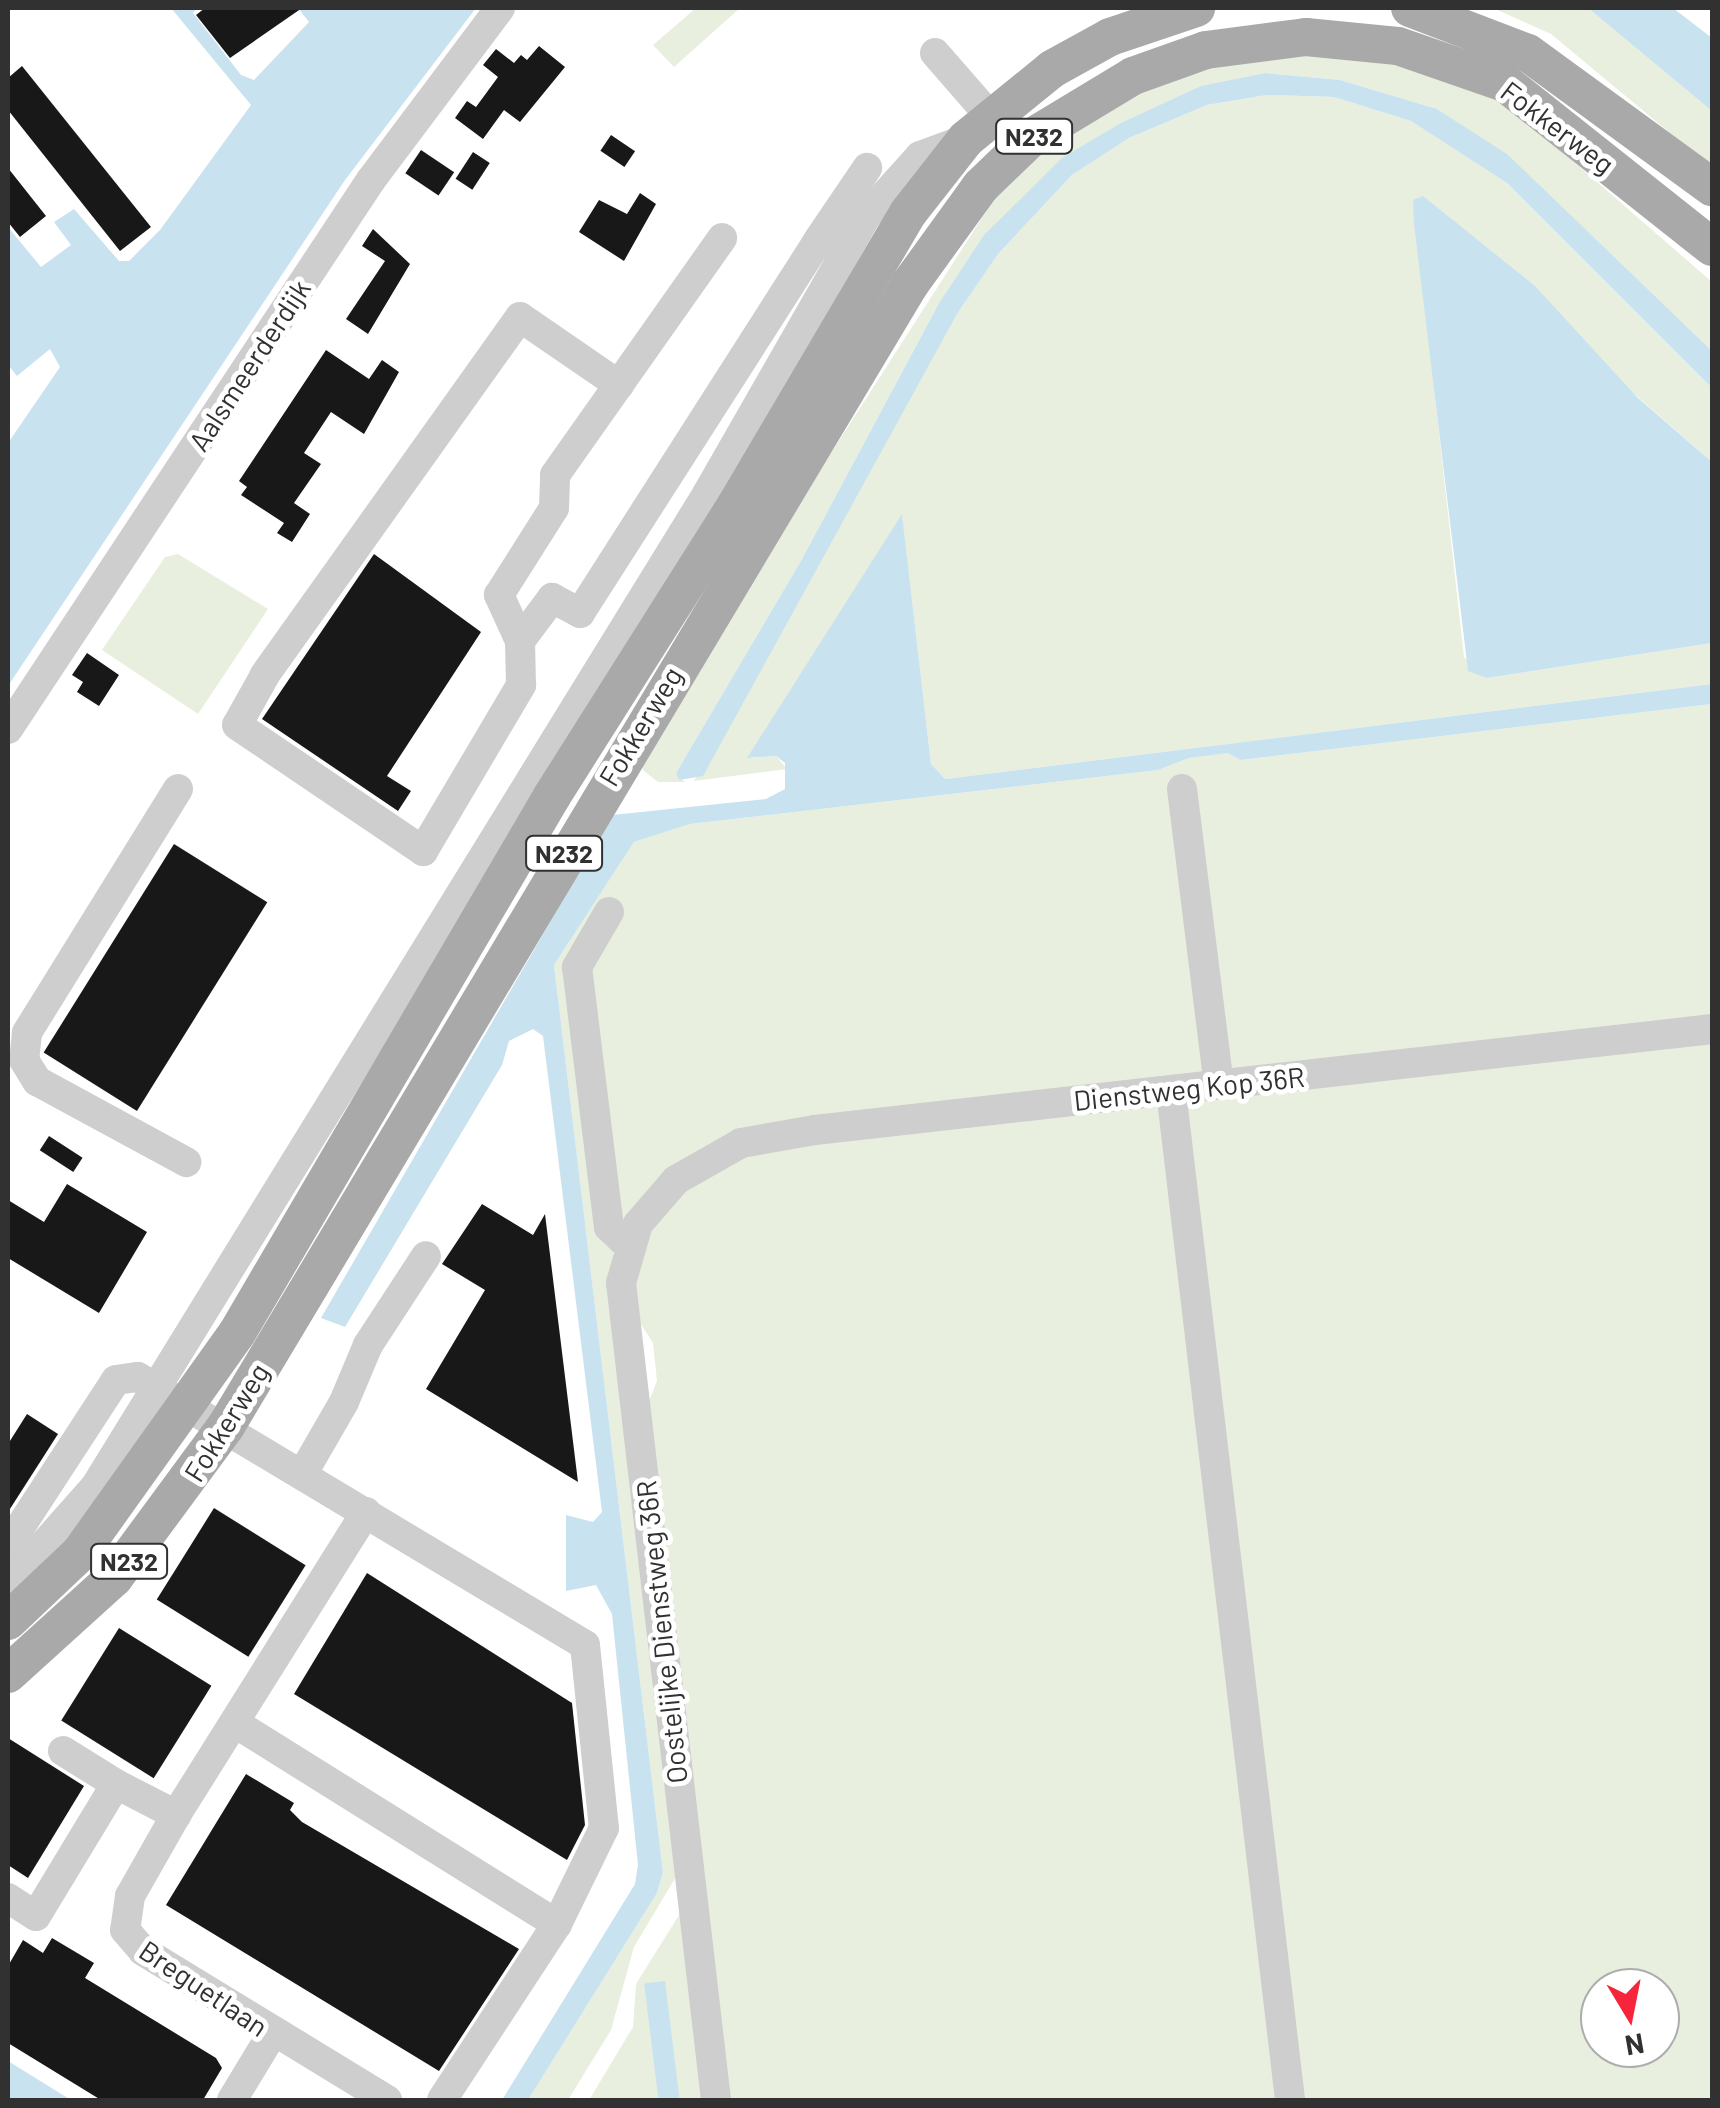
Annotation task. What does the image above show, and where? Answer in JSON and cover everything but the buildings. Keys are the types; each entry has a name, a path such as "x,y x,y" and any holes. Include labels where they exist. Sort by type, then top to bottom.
{"main road":[{"name":"Fokkerweg","path":"1410,8 1528,53 1712,187"},
{"name":"Fokkerweg","path":"8,1621 80,1553 191,1404 908,213 978,127 1080,52 1191,9 1206,50"},
{"name":"Fokkerweg","path":"8,1674 114,1578 226,1426 910,284 981,186 1032,137 1096,94 1206,50 1336,38 1398,46 1505,83 1712,246"}],"street":[{"name":"Aalsmeerderdijk","path":"8,729 361,196 500,8"},
{"path":"935,53 978,127"},
{"name":"Fokkerweg","path":"8,1585 32,1563 95,1486 522,785 707,494 832,247 920,156 978,127"},
{"path":"520,641 552,598 580,613 832,247 867,168"},
{"path":"619,385 520,317 266,674 237,725 423,851 522,685 520,641 500,594 554,508 555,476 619,385 722,238"},
{"path":"477,758 522,785"},
{"path":"178,789 28,1033 24,1060 37,1081 186,1162"},
{"path":"1182,789 1219,1085"},
{"path":"609,912 578,967 609,1227 629,1246"},
{"name":"Dienstweg Kop 36R","path":"676,1180 741,1143 1712,1029"},
{"path":"1172,1090 1290,2100"},
{"name":"Oostelijke Dienstweg 36R","path":"676,1180 638,1224 622,1283 716,2100"},
{"path":"302,1473 344,1402 368,1345 426,1256"},
{"name":"Fokkerweg","path":"154,1386 191,1404"},
{"path":"191,1404 572,1634 591,1656 604,1828 557,1924 442,2100"},
{"name":"Breguetlaan","path":"366,1512 176,1815 130,1896 125,1930 143,1951 272,2034 387,2100"},
{"path":"235,1723 557,1924"},
{"path":"63,1751 176,1815"},
{"path":"12,1910 36,1916 116,1784"},
{"path":"232,2100 272,2034"}],"green space":[{"path":"696,8 740,8 674,67 653,45"},
{"path":"1493,8 1588,8 1712,111 1712,168 1551,34"},
{"path":"1286,52 1418,64 1468,83 1520,115 1712,282 1712,351 1507,155 1437,109 1340,80 1266,73 1121,123 938,305 802,559 676,773 685,782 658,782 644,771 636,757 998,193 1058,137 1173,76"},
{"path":"1267,95 1334,97 1411,121 1507,183 1712,388 1712,462 1413,200 1464,657 1487,678 1712,643 1712,684 945,779 931,764 902,516 749,758 776,756 787,769 694,781 957,314 998,254 1072,175 1129,138 1207,105"},
{"path":"178,554 268,609 198,714 102,650 165,557"},
{"path":"1712,704 1712,1020 1237,1075 1210,1052 1202,1079 788,1125 622,1222 580,944 680,1870 634,1947 611,2030 568,2100 528,2100 657,1893 663,1872 554,965 634,842 690,824 1158,770 1189,758 1228,753 1240,760"},
{"path":"1712,1039 1712,2100 1297,2100 1185,1106 1192,1097"},
{"path":"1158,1104 1284,2100 589,2100 633,2027 636,1984 699,1883 644,1414 657,1381 653,1343 632,1310 634,1270 646,1231 677,1193 748,1150"}],"water":[{"path":"171,8 197,8 193,13 241,75 254,80 309,22 298,8 476,8 345,180 8,686 8,443 60,367 50,349 17,376 8,365 8,227 41,267 71,245 54,222 74,209 119,261 129,261 160,230 251,105"},
{"path":"1588,8 1673,8 1712,38 1712,111"},
{"path":"1266,73 1340,80 1437,109 1507,154 1712,351 1712,388 1507,183 1411,121 1334,97 1267,95 1207,105 1129,138 1072,175 998,254 957,314 703,776 679,780 676,773 802,559 938,305 984,235 1062,158 1121,123 1201,86"},
{"path":"1423,196 1535,286 1638,398 1712,462 1712,643 1487,678 1468,671 1414,224 1413,200"},
{"path":"902,514 931,764 945,779 1712,684 1712,704 1240,760 1228,753 1189,758 1158,770 690,824 634,842 554,965 663,1872 657,1893 528,2100 502,2100 635,1884 638,1865 612,1614 596,1585 566,1591 566,1515 593,1522 602,1512 543,1036 533,1029 509,1041 502,1065 345,1327 321,1318 612,815 766,799 785,789 785,763 776,756 747,758"},
{"path":"665,1981 680,2100 658,2100 644,1984"},
{"path":"8,2061 71,2100 8,2100"}]}
